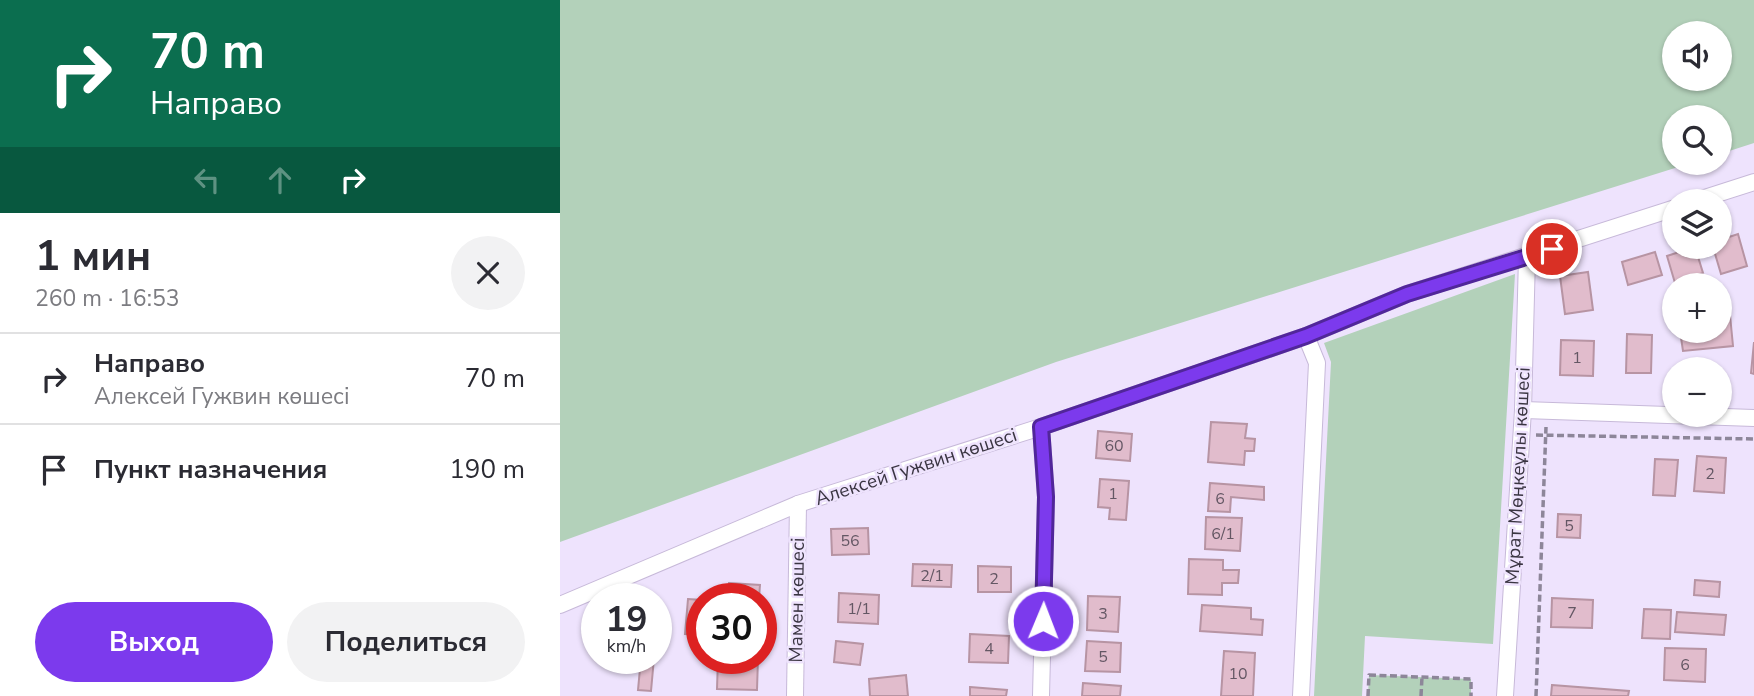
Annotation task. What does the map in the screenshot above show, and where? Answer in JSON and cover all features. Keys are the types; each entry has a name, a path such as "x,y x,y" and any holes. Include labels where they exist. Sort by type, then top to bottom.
{"street":[{"path":"1732,189 1754,182"},
{"name":"Алексей Гужвин көшесі","path":"560,605 799,504 1041,427 1306,336 1407,294 1662,212"},
{"name":"Мұрат Мөңкеұлы көшесі","path":"1505,696 1523,410 1527,257"},
{"path":"1301,696 1317,363 1306,336"},
{"path":"1523,410 1754,418"},
{"path":"1041,427 1046,497 1041,696"},
{"name":"Мамен көшесі","path":"795,696 799,504"}],"path":[{"path":"1536,696 1547,411"},
{"path":"1520,438 1546,434 1754,439"},
{"path":"1368,696 1369,676 1471,680 1471,696"},
{"path":"1421,696 1422,677"}],"green space":[{"path":"560,0 1754,0 1754,143 1732,150 1732,105 1662,105 1662,172 1056,362 560,542"},
{"path":"1515,274 1493,644 1365,636 1362,696 1314,696 1331,362 1324,343"},
{"path":"1369,675 1471,679 1471,696 1368,696"}],"building":[{"path":"1738,234 1747,266 1721,273 1717,259 1732,259 1732,236"},
{"path":"1655,252 1662,275 1628,285 1622,262"},
{"path":"1668,259 1699,259 1703,273 1672,273"},
{"path":"1588,272 1593,310 1565,314 1560,276"},
{"path":"1627,334 1652,335 1651,373 1626,373"},
{"path":"1732,336 1733,346 1683,351 1682,343 1732,343"},
{"path":"1561,340 1594,341 1593,376 1560,375"},
{"path":"1754,342 1754,374 1751,373"},
{"path":"1211,422 1247,424 1245,438 1255,439 1254,451 1245,451 1244,465 1208,462"},
{"path":"1098,431 1132,434 1130,461 1096,458"},
{"path":"1697,456 1726,458 1724,493 1694,491"},
{"path":"1655,459 1678,460 1675,496 1653,495"},
{"path":"1100,479 1129,481 1126,520 1109,519 1110,508 1098,507"},
{"path":"1210,483 1264,487 1264,500 1231,497 1230,512 1208,511"},
{"path":"1558,514 1581,515 1580,538 1557,537"},
{"path":"1206,517 1242,518 1240,551 1205,549"},
{"path":"868,528 869,554 832,555 831,529"},
{"path":"1189,559 1223,560 1223,570 1239,570 1238,583 1222,583 1222,595 1188,594"},
{"path":"913,564 952,565 951,587 912,586"},
{"path":"978,566 1011,567 1011,592 978,592"},
{"path":"1695,580 1720,582 1719,597 1694,595"},
{"path":"839,593 879,595 878,624 838,622"},
{"path":"1088,596 1120,597 1118,632 1087,630"},
{"path":"1552,598 1593,600 1592,628 1551,627"},
{"path":"1202,605 1251,608 1251,619 1263,620 1262,635 1200,631"},
{"path":"1644,609 1671,610 1670,639 1642,638"},
{"path":"1677,612 1726,615 1724,635 1675,632"},
{"path":"970,634 1009,636 1008,663 969,662"},
{"path":"836,641 863,644 860,665 834,662"},
{"path":"1087,641 1121,643 1120,672 1085,671"},
{"path":"1665,648 1706,649 1705,682 1664,680"},
{"path":"1224,651 1255,653 1253,696 1221,696"},
{"path":"640,674 653,674 651,691 638,690"},
{"path":"717,674 758,674 757,690 717,689"},
{"path":"906,675 908,696 870,696 869,679"},
{"path":"1083,683 1121,686 1120,696 1082,696"},
{"path":"1552,685 1629,691 1628,696 1551,696"},
{"path":"970,687 1007,690 1006,696 970,696"}],"route":[{"path":"1043,621 1046,497 1041,427 1306,336 1407,294 1552,249"}]}
